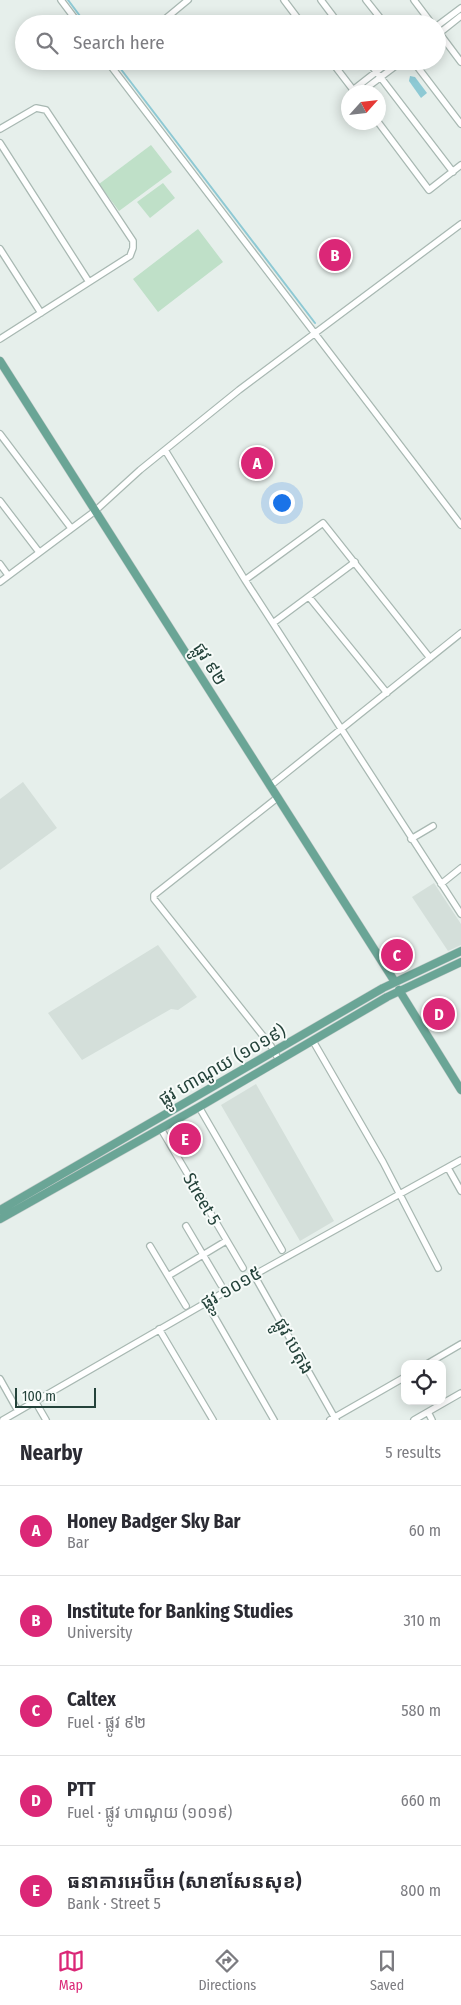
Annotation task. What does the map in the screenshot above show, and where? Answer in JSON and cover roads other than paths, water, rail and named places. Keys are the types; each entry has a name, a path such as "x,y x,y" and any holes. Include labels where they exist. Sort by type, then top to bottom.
{"main road":[{"name":"ផ្លូវ ៩២","path":"1,367 95,511 394,982"},
{"name":"ផ្លូវ ហាណូយ (១០១៩)","path":"0,1210 394,982 461,951"},
{"name":"ផ្លូវ ហាណូយ (១០១៩)","path":"0,1219 161,1129 399,990 461,962"},
{"path":"399,990 461,1090"}],"street":[{"path":"61,0 72,15"},
{"path":"169,15 188,0"},
{"path":"284,0 295,15"},
{"path":"321,0 332,15"},
{"path":"366,0 377,15"},
{"path":"414,0 425,15"},
{"path":"446,19 461,8"},
{"path":"446,27 461,16"},
{"path":"446,43 461,62"},
{"path":"115,70 461,525"},
{"path":"338,70 349,85"},
{"path":"361,85 379,70"},
{"path":"371,85 391,70"},
{"path":"420,70 461,124"},
{"path":"376,72 453,172"},
{"path":"0,130 36,108 46,110 133,241 130,256 0,339"},
{"path":"384,130 429,190 461,165"},
{"path":"0,143 88,282"},
{"path":"0,582 95,511 165,450 239,390 461,224"},
{"path":"0,249 41,313"},
{"path":"0,434 71,528"},
{"path":"165,450 245,580 461,914"},
{"path":"0,501 39,552"},
{"path":"245,580 323,523 430,658"},
{"path":"273,623 355,562"},
{"path":"0,564 8,575"},
{"path":"309,597 387,693"},
{"path":"270,786 461,634"},
{"path":"277,798 154,895 154,899 275,1052 279,1060"},
{"path":"412,839 433,826"},
{"path":"441,884 461,868"},
{"path":"394,982 399,990"},
{"path":"313,1041 383,1162 438,1268"},
{"path":"198,1107 282,1250"},
{"name":"Street 5","path":"161,1129 242,1268"},
{"name":"ផ្លូវ ១០១៥","path":"3,1420 254,1274 461,1160"},
{"path":"448,1168 461,1192"},
{"path":"186,1226 221,1285"},
{"path":"168,1276 226,1241"},
{"path":"150,1246 186,1306"},
{"name":"ផ្លូវ បេតុង","path":"254,1274 334,1419"},
{"path":"206,1302 274,1420"},
{"path":"159,1329 213,1420"},
{"path":"434,1360 461,1344"},
{"path":"0,1379 18,1411"},
{"path":"334,1419 401,1379"},
{"path":"414,1420 461,1393"},
{"path":"35,1401 46,1420"},
{"path":"428,1412 432,1420"}],"water":[{"path":"410,76 415,77 427,93 421,98 409,81"}],"waterway":[{"path":"68,0 79,15"},
{"path":"122,70 315,323"}],"place":[{"name":"Institute for Banking Studies","path":"335,255"},
{"name":"Honey Badger Sky Bar","path":"257,463"},
{"name":"Caltex","path":"397,955"},
{"name":"PTT","path":"439,1014"},
{"name":"ធនាគារអេប៊ីអេ (សាខាសែនសុខ)","path":"185,1139"}]}
